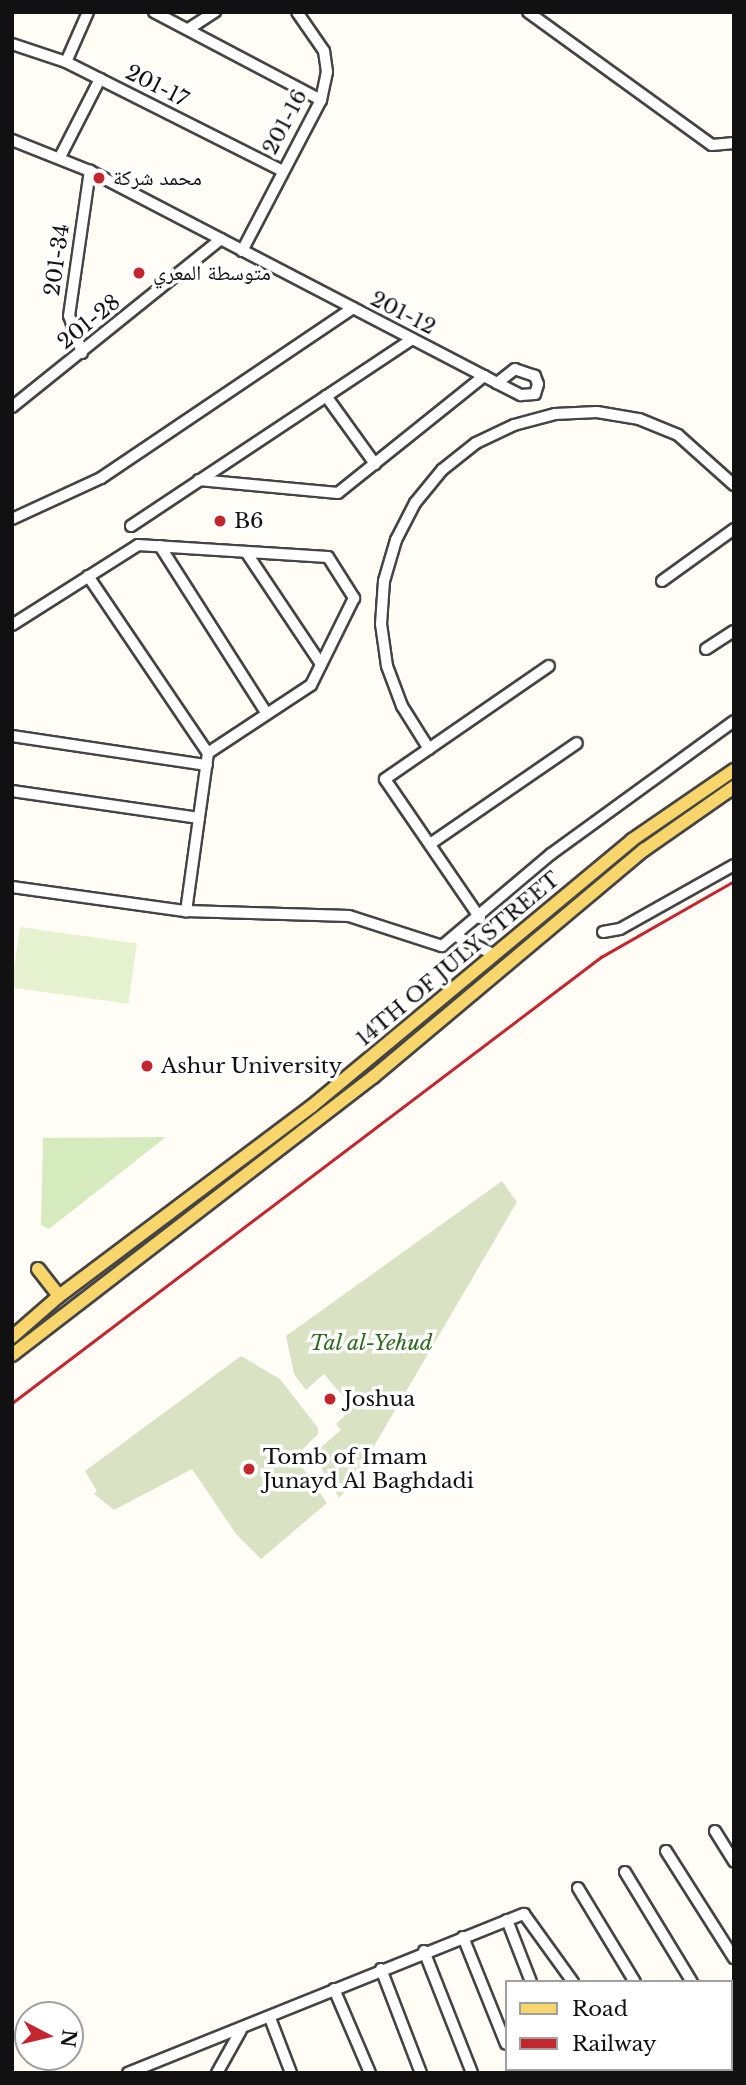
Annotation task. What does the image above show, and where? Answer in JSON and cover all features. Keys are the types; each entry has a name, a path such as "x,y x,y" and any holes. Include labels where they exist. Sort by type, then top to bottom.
{"main road":[{"name":"14TH OF JULY STREET","path":"12,1337 59,1296 312,1106 632,839 734,770"},
{"name":"14TH OF JULY STREET","path":"12,1355 373,1077 644,850 734,788"},
{"path":"38,1269 59,1296"}],"street":[{"path":"66,62 88,12"},
{"path":"154,12 190,28 321,100"},
{"path":"190,28 215,12"},
{"path":"528,12 712,145 734,143"},
{"name":"201-16","path":"242,251 281,170 321,100 327,72 324,51 299,13"},
{"name":"201-17","path":"12,44 66,62 281,170"},
{"path":"60,157 100,79"},
{"name":"201-12","path":"12,141 60,157 90,171 497,383"},
{"name":"201-34","path":"82,353 69,316 90,171"},
{"name":"201-28","path":"12,407 221,239"},
{"path":"12,519 101,478 352,308"},
{"path":"131,526 412,339"},
{"path":"199,480 331,494 375,464 484,376"},
{"path":"326,396 375,464"},
{"path":"429,749 402,706 387,666 381,624 384,581 396,540 415,503 442,470 476,443 514,425 555,414 597,412 639,419 678,435 734,485"},
{"path":"662,581 734,529"},
{"path":"12,625 138,545 328,557 354,598 311,685 207,759 12,736"},
{"path":"160,547 267,714"},
{"path":"246,552 321,664"},
{"path":"88,576 207,759 186,911"},
{"path":"706,649 734,631"},
{"path":"480,918 385,779 549,666"},
{"path":"12,887 186,911 340,915 442,946 458,937 551,855 734,721"},
{"path":"430,844 577,743"},
{"path":"12,791 198,818"},
{"path":"603,932 620,929 734,865"},
{"path":"458,937 493,954"},
{"path":"715,1831 734,1862"},
{"path":"666,1850 734,1958"},
{"path":"625,1872 691,1980"},
{"path":"578,1888 634,1980"},
{"path":"128,2073 241,2030 424,1951 507,1920 530,1916 572,1980"},
{"path":"507,1920 530,1980"},
{"path":"463,1937 504,2039"},
{"path":"424,1951 472,2073"},
{"path":"381,1969 421,2073"},
{"path":"334,1989 370,2073"},
{"path":"270,2018 291,2073"},
{"path":"218,2073 241,2030"}],"green space":[{"path":"20,927 137,943 128,1004 12,987"},
{"path":"166,1137 49,1229 41,1225 43,1138"},
{"name":"Tal al-Yehud","path":"502,1181 517,1202 353,1482 339,1498 313,1454 341,1430 336,1424 353,1408 324,1374 306,1390 294,1374 286,1336"},
{"path":"241,1356 280,1379 318,1428 318,1434 295,1457 327,1503 261,1559 236,1534 192,1469 114,1510 94,1494 97,1491 85,1471"}],"railway":[{"path":"12,1403 601,957 734,881"}],"place":[{"name":"محمد شركة","path":"99,178"},
{"name":"متوسطة المعري","path":"139,273"},
{"name":"B6","path":"220,521"},
{"name":"Ashur University","path":"147,1066"},
{"name":"Joshua","path":"330,1399"},
{"name":"Tomb of Imam Junayd Al Baghdadi","path":"249,1469"}]}
